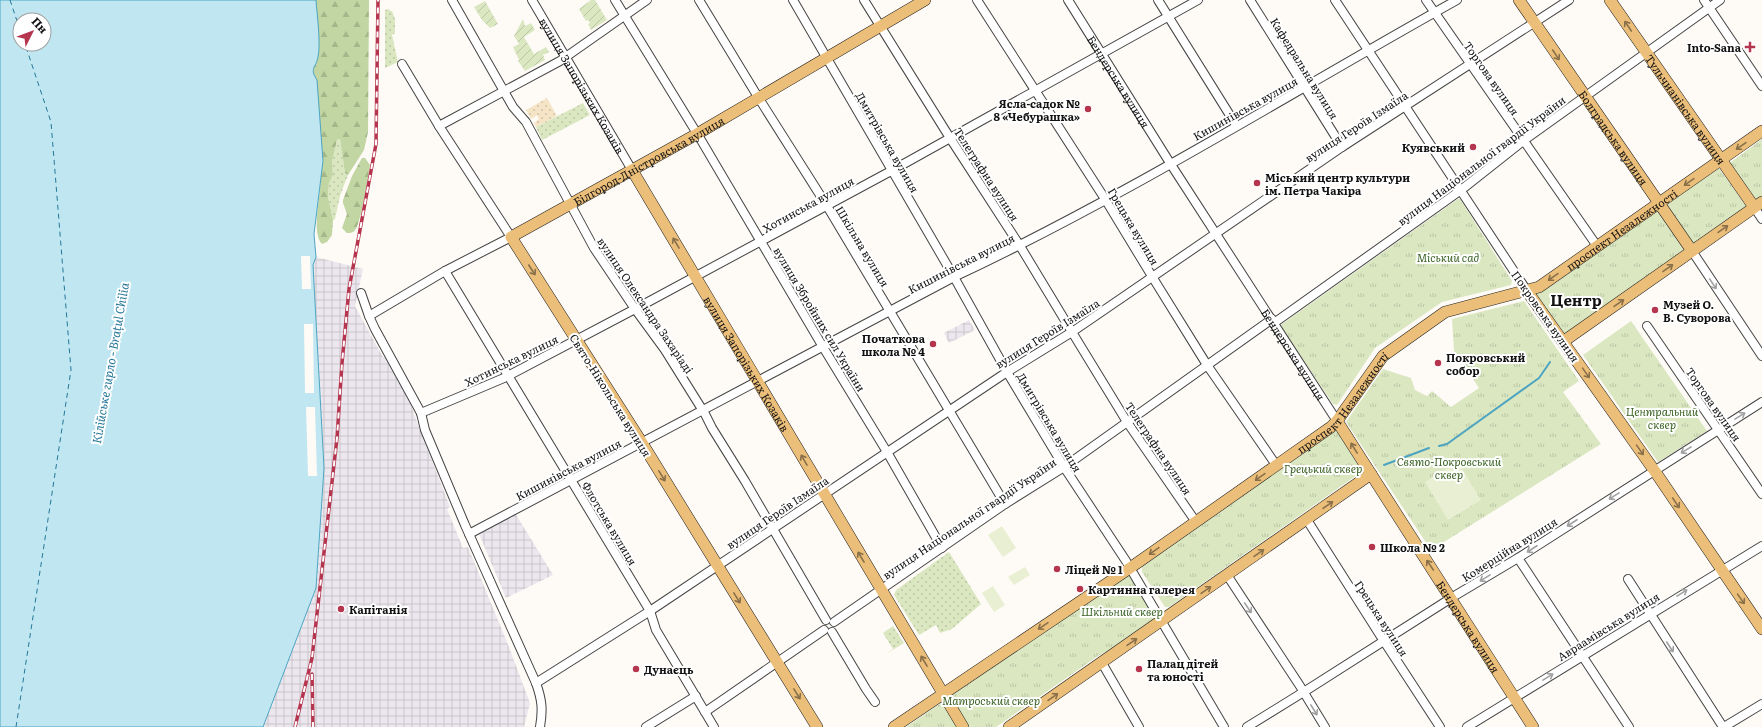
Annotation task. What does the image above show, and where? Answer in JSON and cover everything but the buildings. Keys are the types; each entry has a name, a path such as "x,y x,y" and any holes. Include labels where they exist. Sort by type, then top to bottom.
{"main road":[{"name":"Білгород-Дністровська вулиця","path":"511,237 697,134 925,0"},
{"name":"Болградська вулиця","path":"1519,0 1692,251"},
{"name":"Тульчианівська вулиця","path":"1610,0 1720,160 1758,204"},
{"name":"проспект Незалежності","path":"894,727 1130,568 1337,421 1383,356 1445,312 1539,287 1762,131"},
{"name":"вулиця Запорізьких Козаків","path":"632,170 963,727"},
{"path":"1564,341 1758,204"},
{"name":"Свято-Нікольська вулиця","path":"511,237 642,443 818,727"},
{"name":"Покровська вулиця","path":"1527,291 1564,341 1654,470 1762,629"},
{"name":"Бендерська вулиця","path":"1337,421 1452,598 1533,727"},
{"path":"1009,727 1371,474"}],"street":[{"name":"вулиця Олександра Захаріаді","path":"452,0 514,107 526,122 536,144 594,248 634,309 665,350 703,410 826,620"},
{"name":"вулиця Запорізьких Козаків","path":"532,0 632,170"},
{"name":"вулиця Збройних сил України","path":"615,0 887,452 942,548"},
{"path":"439,126 566,57 648,0"},
{"name":"Шкільна вулиця","path":"699,0 827,206 948,411 1005,504"},
{"name":"Дмитрівська вулиця","path":"793,0 891,171 954,277 1007,372 1064,467 1130,568 1224,727"},
{"name":"Телеграфна вулиця","path":"864,0 950,138 1020,246 1127,422 1196,522"},
{"name":"Грецька вулиця","path":"977,0 1106,199 1207,365 1274,462"},
{"name":"Бендерська вулиця","path":"1068,0 1170,163 1337,421"},
{"path":"1158,0 1236,125"},
{"name":"Хотинська вулиця","path":"421,413 508,376 761,242 1198,0"},
{"name":"Кафедральна вулиця","path":"1250,0 1342,148"},
{"name":"Покровська вулиця","path":"1334,0 1406,106 1527,291"},
{"name":"Торгова вулиця","path":"1426,0 1470,66 1597,246"},
{"name":"Кишинівська вулиця","path":"469,534 954,277 1020,246 1304,88 1368,49 1457,0"},
{"name":"вулиця Героїв Ізмаїла","path":"536,683 650,611 717,564 948,411 1072,332 1153,278 1216,232 1569,0"},
{"path":"1704,0 1762,86"},
{"name":"вулиця Національної гвардії України","path":"834,622 1005,504 1064,467 1207,365 1273,321 1461,190 1523,141 1720,0"},
{"name":"Свято-Нікольська вулиця","path":"402,64 439,126 511,237"},
{"name":"Тульчианівська вулиця","path":"1758,204 1762,219"},
{"name":"Білгород-Дністровська вулиця","path":"369,316 445,271 511,237"},
{"name":"Болградська вулиця","path":"1692,251 1762,356"},
{"name":"Флотська вулиця","path":"445,271 650,611 656,630 714,727"},
{"path":"361,293 375,329 421,413 425,430 469,534 536,683 542,701 540,727"},
{"name":"Торгова вулиця","path":"1647,326 1762,494"},
{"name":"Комерційна вулиця","path":"1247,727 1518,558 1762,402"},
{"name":"Грецька вулиця","path":"1307,520 1440,727"},
{"name":"Авраамівська вулиця","path":"1467,727 1762,546"},
{"path":"1518,558 1629,727"},
{"path":"1227,575 1304,692 1325,727"},
{"path":"1628,579 1649,614 1724,727 1762,704"},
{"path":"705,712 824,630 826,620 834,622 832,632 862,684 875,702"},
{"path":"824,630 832,632"},
{"path":"1102,663 1139,727"},
{"path":"646,727 696,696"}],"shaded area":[{"path":"316,257 363,269 355,306 411,405 450,507 447,509 463,548 468,547 509,647 530,703 524,727 263,727 316,588 324,467 313,265"},
{"path":"969,320 975,330 949,343 944,333"},
{"path":"515,513 553,575 506,598 479,534"}],"green space":[{"path":"316,0 369,0 368,132 364,150 348,175 345,173 340,139 337,140 332,162 333,175 329,183 328,197 333,220 332,235 327,242 322,244 317,233 317,226 322,145 313,74 313,67 318,58"},
{"path":"591,0 595,0 607,20 591,30 588,24 590,23 588,20 586,21 579,9"},
{"path":"485,1 498,24 490,28 482,20 474,7"},
{"path":"389,9 392,11 395,19 395,33 392,35 398,62 385,68 385,10"},
{"path":"523,19 525,26 531,23 535,30 524,37 534,54 546,47 549,52 543,55 545,60 525,71 518,61 519,60 513,47 519,44 514,36"},
{"path":"583,103 590,115 542,140 536,127"},
{"path":"340,139 345,173 348,175 340,196 335,219 333,220 328,197 329,183 333,175 332,162 337,140"},
{"path":"1762,139 1762,199 1755,202 1727,165"},
{"path":"362,158 365,158 370,165 360,219 355,230 347,233 342,228 347,214 343,200 352,176"},
{"path":"1719,168 1746,206 1565,334 1535,294 1541,292"},
{"name":"Міський сад","path":"1460,199 1512,281 1511,285 1442,302 1375,348 1337,405 1333,404 1281,327 1282,324"},
{"name":"Свято-Покровський сквер","path":"1524,301 1579,381 1563,392 1601,444 1431,550 1346,422 1383,369 1411,378 1415,390 1427,396 1432,391 1451,407 1479,388 1454,351 1452,319"},
{"name":"Центральний сквер","path":"1631,321 1707,431 1658,462 1583,355"},
{"name":"Грецький сквер","path":"1335,430 1361,469 1360,473 1169,607 1165,607 1142,572 1142,566"},
{"path":"1458,462 1481,500 1448,520 1425,482"},
{"path":"1002,526 1016,548 1003,557 988,535"},
{"path":"949,552 981,604 952,629 940,633 936,625 919,635 894,595 896,590"},
{"path":"1025,567 1030,575 1014,585 1008,577"},
{"name":"Матроський сквер","path":"1130,568 1163,621 1098,656 996,727 967,727 951,698 952,695 1071,614"},
{"path":"993,586 1005,605 994,612 982,593"},
{"path":"893,626 904,643 886,654 893,649 883,633"},
{"path":"941,703 944,703 960,727 906,727"}],"sand":[{"path":"547,98 557,116 536,127 534,123 539,119 537,115 531,119 526,110"}],"water":[{"name":"Кілійське гирло - Brațul Chilia","path":"0,0 316,0 319,51 313,70 317,80 323,161 314,234 316,257 313,265 324,468 316,588 263,727 0,727"}],"pier":[{"path":"301,256 310,256 311,289 302,289"},
{"path":"304,324 313,324 314,393 305,393"},
{"path":"306,407 315,407 317,476 308,476"}],"waterway":[{"path":"1439,446 1447,444 1539,378 1550,362"},
{"path":"1384,465 1429,448"}],"ferry route":[{"path":"10,0 14,12"},
{"path":"16,727 71,370 51,122 28,52"}],"railway":[{"path":"295,727 312,658 337,438 349,289 376,144 378,0"},
{"path":"312,674 313,727"}],"place":[{"name":"Into-Sana","path":"1750,47"},
{"name":"Ясла-садок № 8 «Чебурашка»","path":"1088,109"},
{"name":"Куявський","path":"1473,147"},
{"name":"Міський центр культури ім. Петра Чакіра","path":"1257,183"},
{"name":"Музей О. В. Суворова","path":"1655,310"},
{"name":"Початкова школа № 4","path":"933,344"},
{"name":"Покровський собор","path":"1438,363"},
{"name":"Школа № 2","path":"1372,547"},
{"name":"Ліцей № 1","path":"1057,569"},
{"name":"Картинна галерея","path":"1080,589"},
{"name":"Капітанія","path":"341,609"},
{"name":"Дунаєць","path":"636,669"},
{"name":"Палац дітей та юності","path":"1139,669"}],"district":[{"name":"Центр","path":"1576,299"}],"park label":[{"name":"Шкільний сквер","path":"1122,611"}]}
